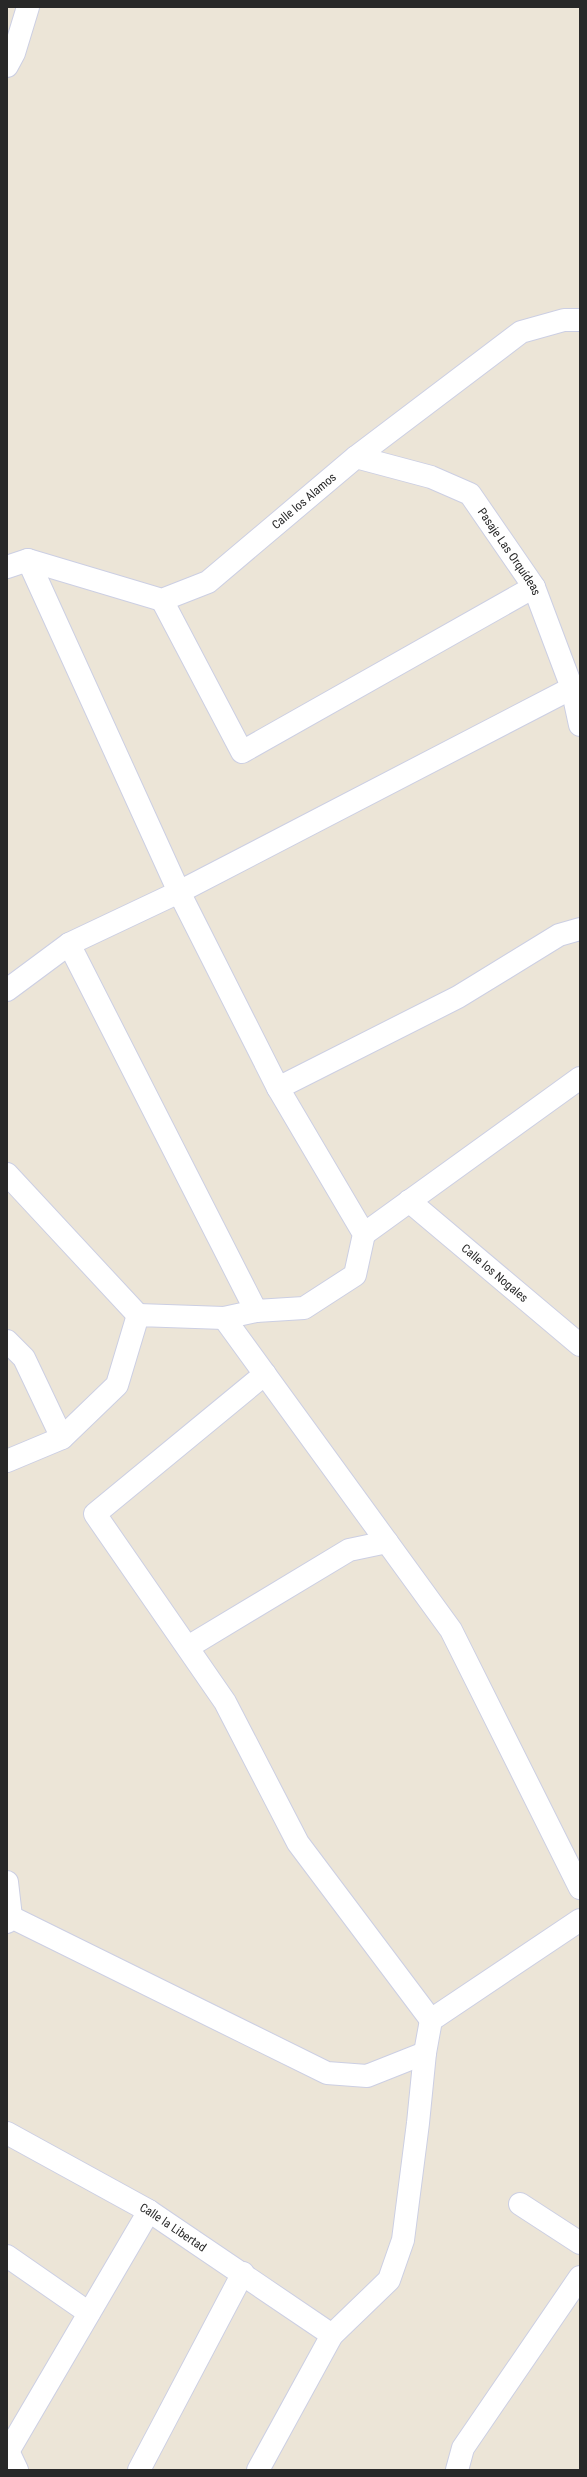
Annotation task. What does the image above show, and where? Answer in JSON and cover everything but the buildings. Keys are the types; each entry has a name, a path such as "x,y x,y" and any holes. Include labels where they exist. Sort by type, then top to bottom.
{"street":[{"path":"7,66 14,53 28,7"},
{"name":"Calle los Alamos","path":"162,600 208,582 356,457 521,332 564,320 580,320"},
{"name":"Pasaje Las Orquídeas","path":"356,457 431,477 470,494 534,587 572,688 580,725"},
{"path":"7,567 28,560 162,600 242,752 534,587"},
{"path":"28,560 179,892 278,1088 364,1234"},
{"path":"7,990 69,944 179,892 572,688"},
{"path":"278,1088 458,998 559,935 580,930"},
{"path":"69,944 256,1311"},
{"path":"7,1174 138,1314 224,1318 256,1311 304,1308 355,1275 364,1234 580,1078"},
{"name":"Calle los Nogales","path":"409,1201 580,1345"},
{"path":"7,1461 62,1438 117,1385 138,1314"},
{"path":"224,1318 451,1630 580,1888"},
{"path":"7,1341 24,1358 62,1438"},
{"path":"265,1374 95,1514 225,1702 298,1843 431,2020"},
{"path":"188,1648 349,1550 387,1542"},
{"path":"7,1882 9,1919 327,2073 367,2076 425,2053"},
{"path":"258,2470 332,2335 389,2280 403,2240 425,2053 431,2020 580,1920"},
{"name":"Calle la Libertad","path":"7,2133 149,2211 243,2273 332,2335"},
{"path":"520,2204 580,2243"},
{"path":"17,2470 8,2449 149,2211"},
{"path":"7,2256 89,2313"},
{"path":"139,2470 243,2273"},
{"path":"457,2470 463,2448 580,2277"}]}
